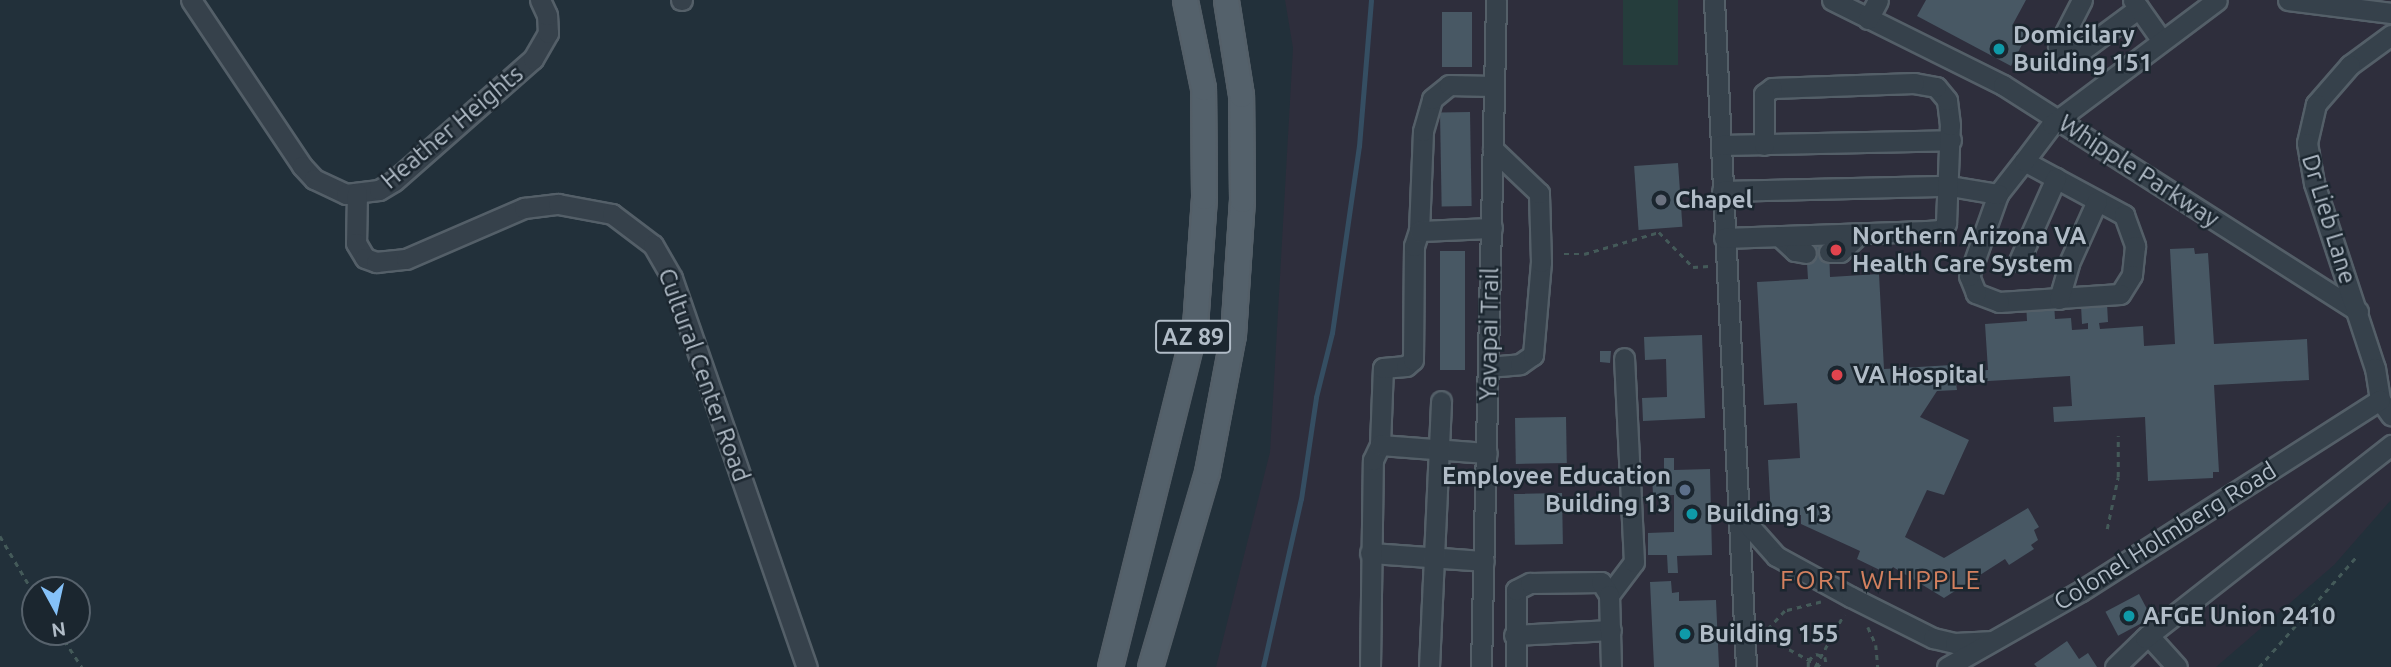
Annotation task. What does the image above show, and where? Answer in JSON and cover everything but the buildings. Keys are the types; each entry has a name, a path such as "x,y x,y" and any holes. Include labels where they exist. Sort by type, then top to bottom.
{"main road":[{"name":"AZ 89","path":"1110,667 1195,326 1204,197 1202,88 1185,0"},
{"name":"AZ 89","path":"1150,667 1207,472 1233,335 1242,200 1241,95 1226,0"}],"lane":[{"name":"Heather Heights","path":"191,0 302,166 331,190 357,193 379,190 394,181 533,59 548,33 547,15 540,0"},
{"name":"Yavapai Trail","path":"1481,667 1496,0"},
{"path":"1714,0 1746,663"},
{"name":"Whipple Parkway","path":"1832,0 2003,85 2358,310"},
{"path":"1868,19 1878,0"},
{"path":"2082,0 2058,47 2063,56 2081,51 2136,4 2162,41"},
{"path":"2024,161 2124,215 2135,246 2132,275 2120,294 1999,302 1976,293 1969,276 1998,194 2024,161 2059,119 2217,0"},
{"path":"2288,0 2391,13"},
{"name":"Dr Lieb Lane","path":"2358,310 2314,183 2307,143 2316,104 2350,65 2391,35"},
{"path":"1724,238 1941,229 1946,223 1951,139 1947,100 1936,87 1914,83 1772,88 1764,94 1764,145"},
{"path":"1370,667 1373,460 1380,444 1383,368 1405,366 1413,360 1414,246 1419,231 1423,131 1432,99 1449,85 1493,86"},
{"path":"1721,145 1951,139"},
{"path":"1488,368 1520,364 1533,355 1541,262 1539,193 1493,149"},
{"path":"2019,261 2056,178"},
{"path":"1722,191 1950,186 1998,194"},
{"name":"Cultural Center Road","path":"357,193 356,243 365,258 376,262 406,259 507,214 549,204 578,205 612,214 653,245 672,278 807,667"},
{"path":"2059,299 2068,263 2097,201"},
{"path":"1419,231 1492,228"},
{"path":"1829,252 1840,252 1859,234"},
{"path":"1779,236 1795,251 1807,253"},
{"path":"2358,310 2386,408"},
{"path":"1609,595 1633,562 1624,358"},
{"path":"1429,667 1441,401"},
{"name":"Colonel Holmberg Road","path":"1947,667 2386,408"},
{"path":"1380,444 1487,453"},
{"path":"2115,667 2148,635 2391,445"},
{"path":"1737,512 1776,556 1921,633 1955,643 1993,640"},
{"path":"1370,553 1432,555 1484,561"},
{"path":"1516,667 1516,590 1530,583 1601,582 1609,595 1611,667"},
{"path":"1514,635 1611,630"},
{"path":"2148,635 2177,667"}],"path":[{"path":"1564,254 1584,254 1659,232 1693,267 1713,266"},
{"path":"2107,529 2118,477 2118,436"},
{"path":"0,536 23,576"},
{"path":"2259,667 2357,556"},
{"path":"1822,655 1824,667 1816,666 1763,635 1778,616 1799,604 1832,603"},
{"path":"1839,606 1853,613"},
{"path":"1816,666 1847,608"},
{"path":"1865,624 1877,645 1878,667"},
{"path":"68,646 82,667"},
{"path":"1808,660 1822,655"},
{"path":"1808,660 1808,667"}],"shaded area":[{"name":"Northern Arizona VA Health Care System","path":"1285,0 2391,0 2391,500 2334,565 2216,667 1216,667 1270,452 1293,48"}],"green space":[{"path":"1623,0 1678,0 1678,65 1623,65"}],"waterway":[{"path":"1263,667 1301,499 1316,397 1332,333 1359,146 1371,0"}],"place":[{"name":"Domicilary Building 151","path":"1999,49"},
{"name":"Chapel","path":"1661,200"},
{"name":"Northern Arizona VA Health Care System","path":"1836,250"},
{"name":"VA Hospital","path":"1837,375"},
{"name":"Employee Education Building 13","path":"1685,490"},
{"name":"Building 13","path":"1692,514"},
{"name":"AFGE Union 2410","path":"2129,616"},
{"name":"Building 155","path":"1685,634"}],"district":[{"name":"FORT WHIPPLE","path":"1881,580"}]}
